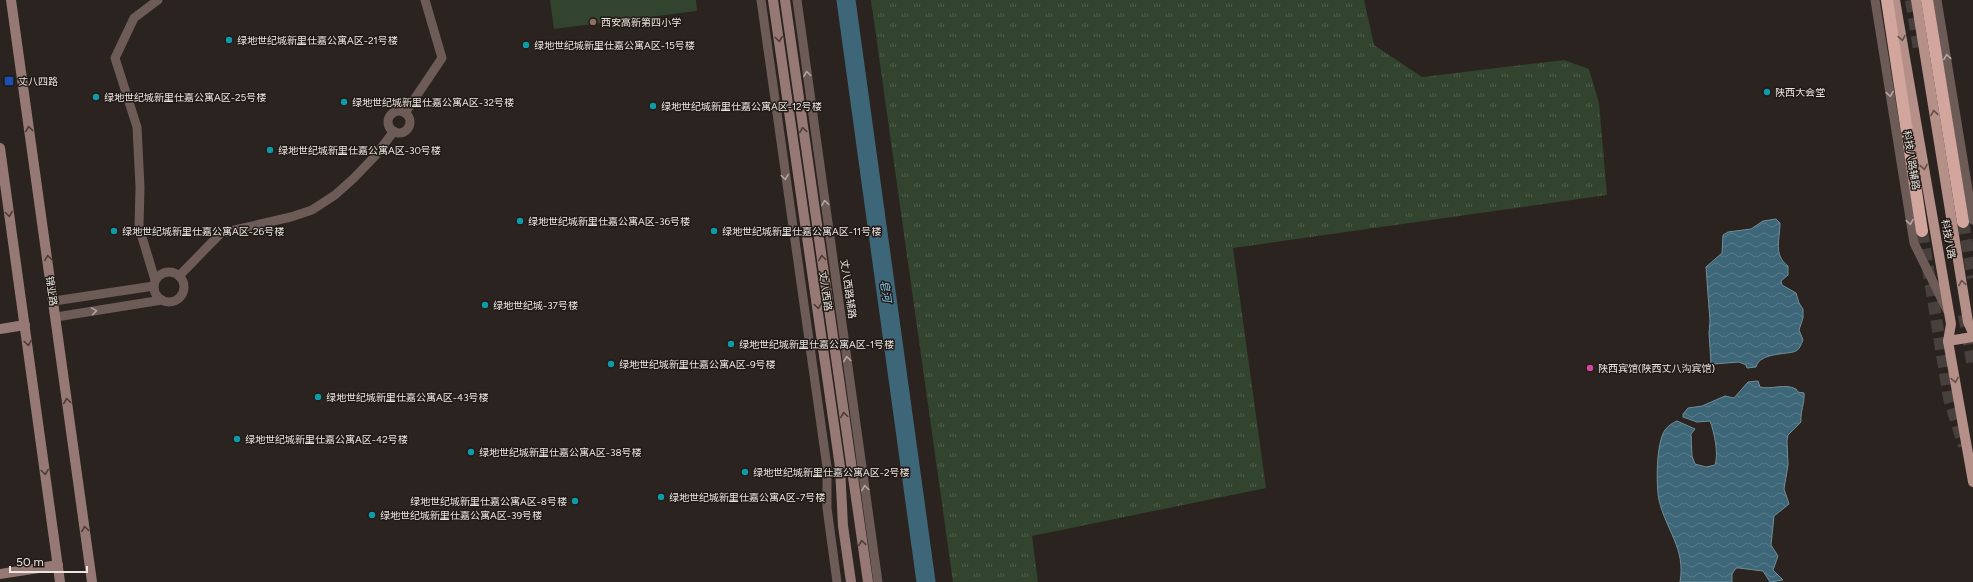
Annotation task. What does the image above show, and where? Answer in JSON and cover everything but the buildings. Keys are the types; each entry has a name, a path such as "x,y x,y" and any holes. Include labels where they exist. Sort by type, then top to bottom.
{"highway":[{"path":"1887,0 1922,231"},
{"path":"1927,0 1968,221"}],"main road":[{"name":"锦业路","path":"11,0 92,582"},
{"name":"丈八西路","path":"773,0 840,467 843,526 851,582"},
{"name":"丈八西路","path":"785,0 868,582"},
{"name":"科技八路","path":"1895,0 1951,321 1948,341 1973,482"},
{"name":"科技八路","path":"1916,0 1973,333"},
{"path":"0,148 60,582"},
{"path":"1951,321 1971,321"},
{"path":"0,328 25,325"},
{"path":"1948,341 1973,337"},
{"path":"0,574 58,566"}],"street":[{"path":"158,0 134,18 115,58 137,127 140,187 138,227 157,296 162,300"},
{"path":"405,113 442,58 424,0"},
{"path":"760,0 827,467 827,508 836,582"},
{"name":"丈八西路辅路","path":"797,0 878,582"},
{"name":"科技八路辅路","path":"1875,0 1914,243 1951,321"},
{"path":"1937,0 1968,221"},
{"path":"395,111 405,113 409,118 407,129 401,132 394,131 388,123 390,116 395,111"},
{"path":"179,276 221,233 291,217 312,210 335,195 360,172 394,131"},
{"path":"54,301 154,283 162,273 170,272 179,276 184,284 182,294 174,301 162,300 56,317"}],"green space":[{"name":"西安高新第四小学","path":"550,0 696,0 697,11 554,29"},
{"path":"871,0 1364,0 1374,45 1422,77 1564,60 1589,69 1599,103 1607,195 1233,248 1266,488 1032,536 1038,582 953,582"}],"water":[{"path":"1776,219 1780,223 1778,246 1780,257 1788,266 1788,275 1781,281 1782,285 1796,293 1799,303 1803,309 1803,318 1799,330 1803,340 1801,345 1796,351 1768,356 1758,362 1756,367 1747,368 1746,365 1739,362 1711,363 1706,267 1722,253 1723,235 1728,232 1751,229 1763,221"},
{"path":"1758,381 1760,387 1792,387 1798,392 1804,393 1801,422 1788,435 1787,441 1788,465 1784,489 1789,504 1774,516 1771,545 1778,556 1773,570 1783,580 1770,582 1763,571 1736,568 1732,574 1732,582 1680,582 1681,570 1678,549 1662,511 1658,493 1658,454 1662,436 1667,427 1677,421 1695,429 1691,434 1692,456 1695,464 1706,467 1715,465 1716,449 1710,421 1697,422 1683,417 1683,414 1688,408 1702,406 1725,396 1734,398 1748,382"}],"waterway":[{"name":"皂河","path":"846,0 926,582"}],"tunnel":[{"path":"1911,0 1919,49"},
{"path":"1963,222 1973,278"},
{"path":"1922,231 1949,398 1964,446"},
{"path":"1964,315 1973,367"}],"place":[{"name":"西安高新第四小学","path":"593,22"},
{"name":"绿地世纪城新里仕嘉公寓A区-21号楼","path":"229,40"},
{"name":"绿地世纪城新里仕嘉公寓A区-15号楼","path":"526,45"},
{"name":"丈八四路","path":"9,81"},
{"name":"陕西大会堂","path":"1767,92"},
{"name":"绿地世纪城新里仕嘉公寓A区-25号楼","path":"96,97"},
{"name":"绿地世纪城新里仕嘉公寓A区-32号楼","path":"344,102"},
{"name":"绿地世纪城新里仕嘉公寓A区-12号楼","path":"653,106"},
{"name":"绿地世纪城新里仕嘉公寓A区-30号楼","path":"270,150"},
{"name":"绿地世纪城新里仕嘉公寓A区-36号楼","path":"520,221"},
{"name":"绿地世纪城新里仕嘉公寓A区-26号楼","path":"114,231"},
{"name":"绿地世纪城新里仕嘉公寓A区-11号楼","path":"714,231"},
{"name":"绿地世纪城-37号楼","path":"485,305"},
{"name":"绿地世纪城新里仕嘉公寓A区-1号楼","path":"731,344"},
{"name":"绿地世纪城新里仕嘉公寓A区-9号楼","path":"611,364"},
{"name":"陕西宾馆(陕西丈八沟宾馆)","path":"1590,368"},
{"name":"绿地世纪城新里仕嘉公寓A区-43号楼","path":"318,397"},
{"name":"绿地世纪城新里仕嘉公寓A区-42号楼","path":"237,439"},
{"name":"绿地世纪城新里仕嘉公寓A区-38号楼","path":"471,452"},
{"name":"绿地世纪城新里仕嘉公寓A区-2号楼","path":"745,472"},
{"name":"绿地世纪城新里仕嘉公寓A区-7号楼","path":"661,497"},
{"name":"绿地世纪城新里仕嘉公寓A区-8号楼","path":"575,501"},
{"name":"绿地世纪城新里仕嘉公寓A区-39号楼","path":"372,515"}]}
